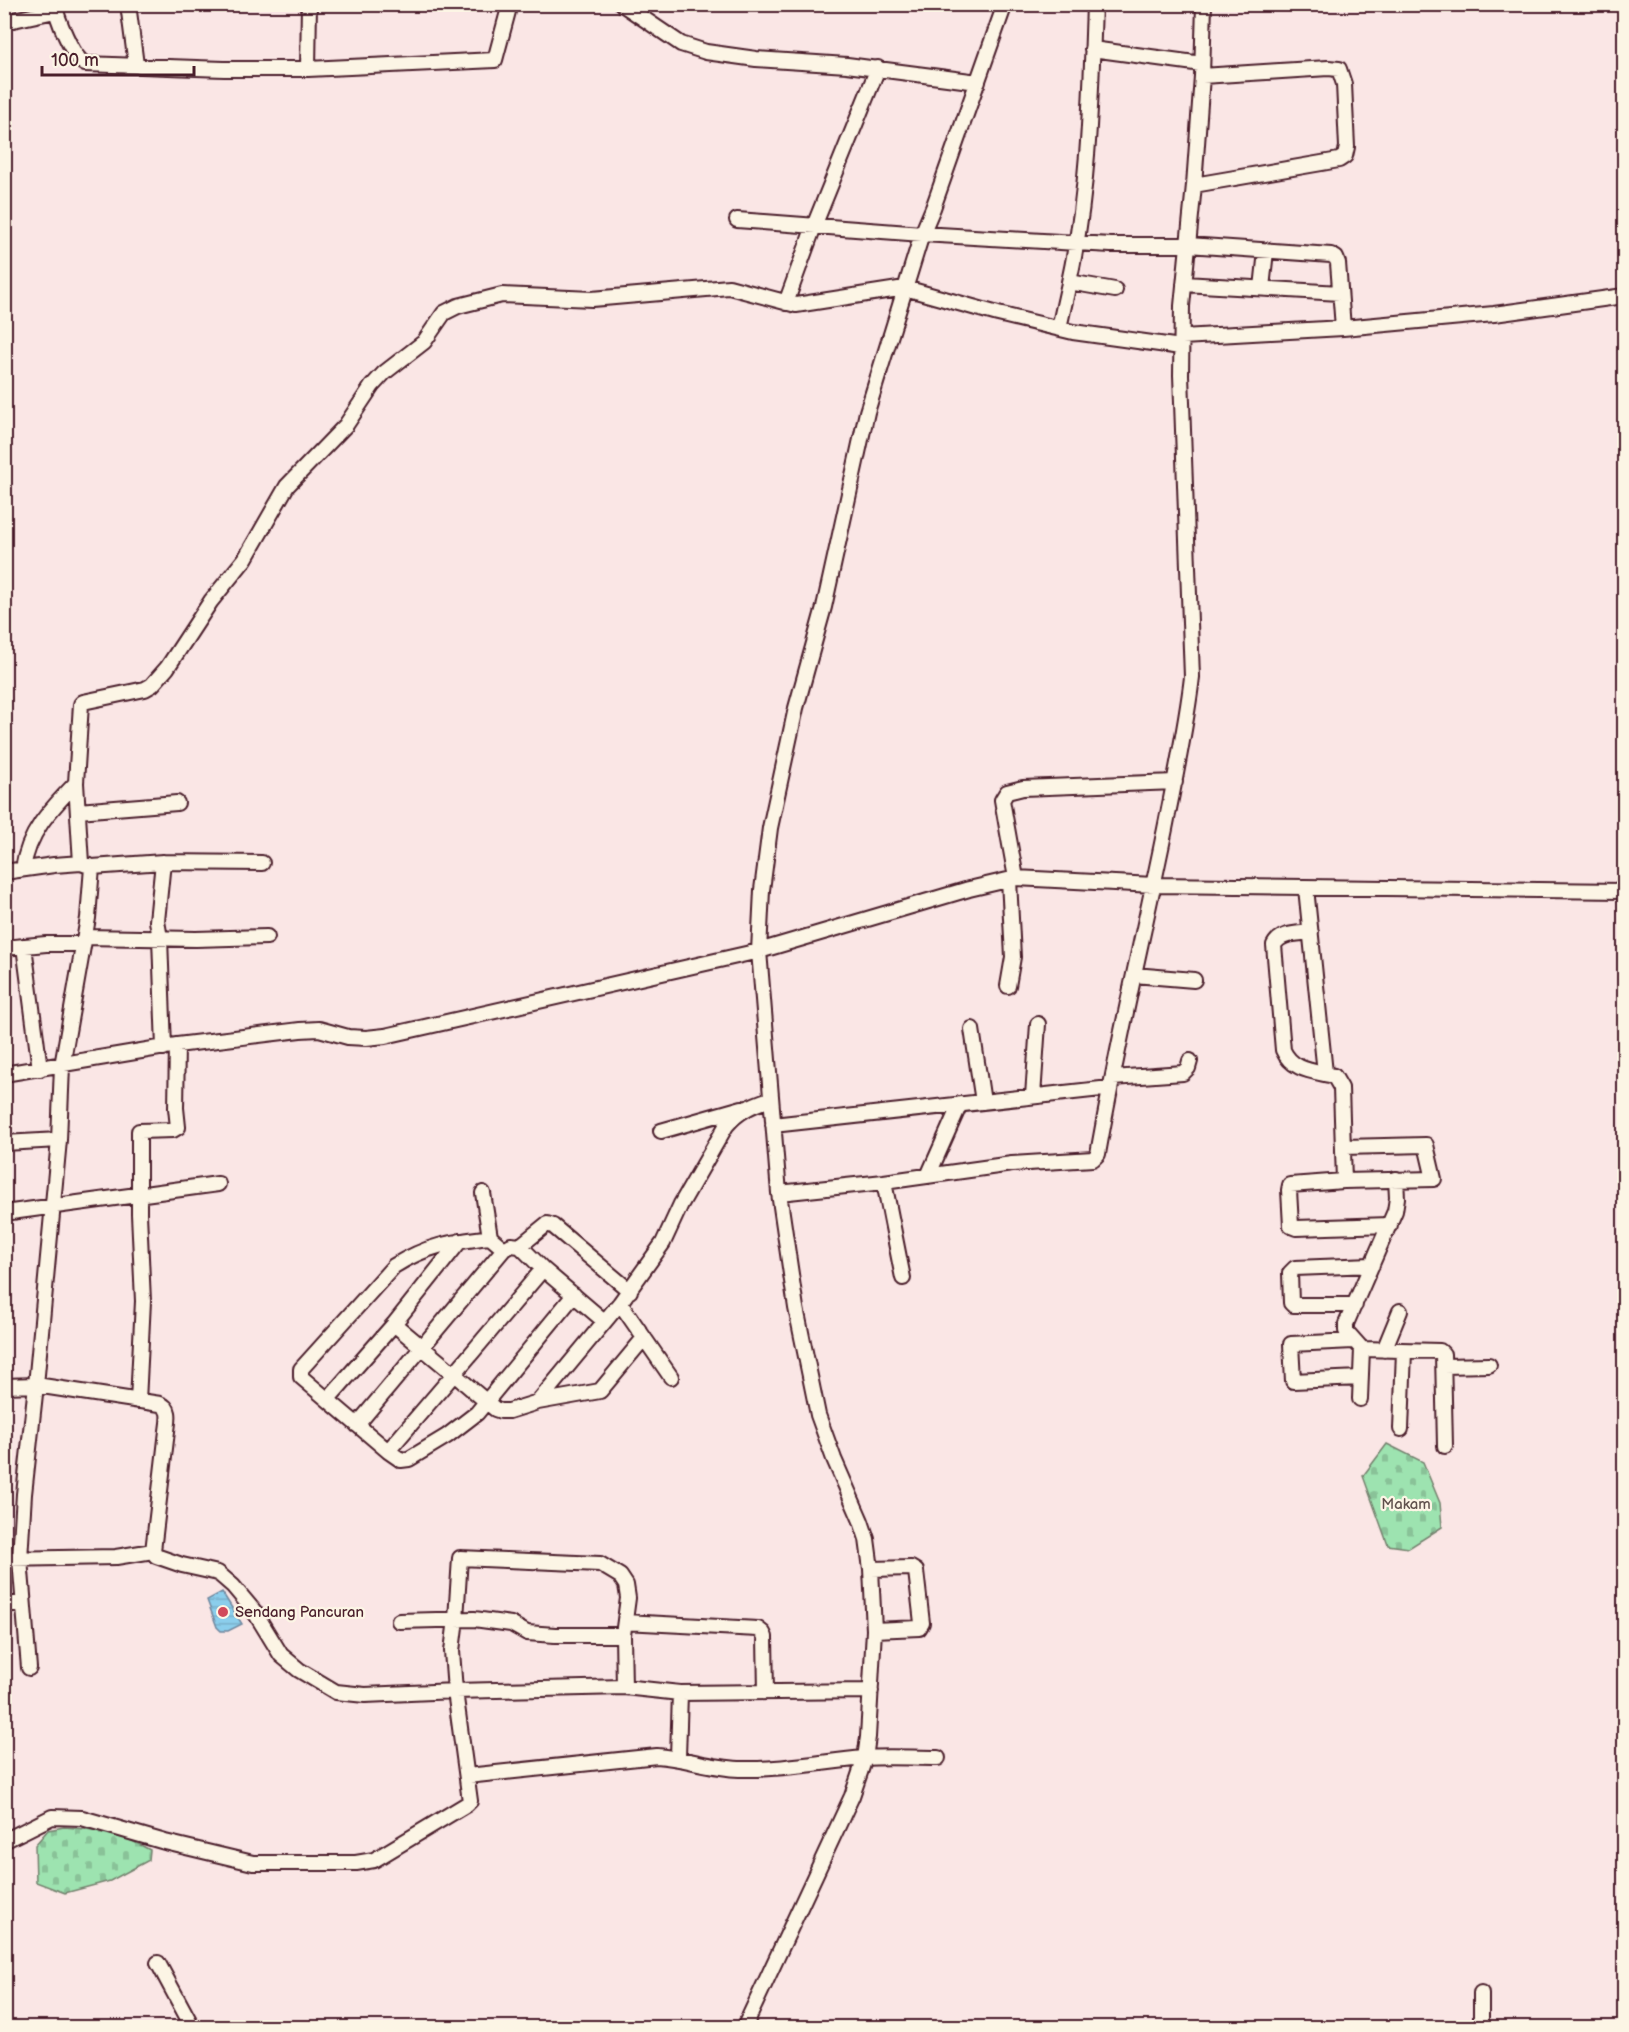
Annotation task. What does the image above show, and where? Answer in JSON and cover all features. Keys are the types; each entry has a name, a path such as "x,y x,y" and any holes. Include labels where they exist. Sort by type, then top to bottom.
{"street":[{"path":"128,4 136,65"},
{"path":"308,69 309,4"},
{"path":"4,22 56,8 78,61 95,65 308,69 495,60 510,4"},
{"path":"622,4 681,44 706,52 756,59 878,68 978,82"},
{"path":"744,2028 852,1796 866,1758 874,1630 867,1539 818,1414 795,1308 779,1193 770,1100 759,951 762,890 770,828 796,708 824,607 867,412 922,234 1005,4"},
{"path":"1059,328 1077,243 1087,146 1094,4"},
{"path":"779,1193 884,1182 1012,1164 1096,1158 1098,1154 1154,885 1189,706 1192,677 1185,527 1182,342 1184,284 1202,70 1204,4"},
{"path":"1092,49 1202,70 1339,69 1344,84 1347,147 1345,156 1339,160 1194,185"},
{"path":"786,303 814,226 878,68"},
{"path":"737,220 922,234 1077,243 1188,245 1334,256 1337,260 1343,328"},
{"path":"1262,288 1266,251"},
{"path":"1069,283 1115,290"},
{"path":"1184,284 1340,293"},
{"path":"28,1668 20,1558 59,1140 62,1066 84,940 86,865 76,783 81,704 145,689 154,683 167,668 211,601 245,560 287,486 346,425 372,386 424,342 444,313 458,306 502,295 592,299 729,287 786,303 804,305 905,288 1059,328 1182,342 1494,314 1624,296"},
{"path":"1008,986 1013,957 1013,879 1002,800 1006,792 1023,788 1174,782"},
{"path":"23,868 25,852 34,832 48,812 76,783"},
{"path":"78,811 177,803"},
{"path":"4,872 23,868 163,862 262,863"},
{"path":"138,1401 143,1301 139,1131 173,1130 178,1126 157,921 163,862"},
{"path":"4,1074 171,1047 319,1029 366,1038 385,1036 759,951 969,889 1013,879 1306,888 1624,891"},
{"path":"1306,888 1325,1073"},
{"path":"1311,932 1282,936 1274,945 1283,1050 1291,1063 1306,1070 1334,1076 1341,1088 1344,1181"},
{"path":"4,948 84,940 267,937"},
{"path":"24,946 40,1070"},
{"path":"1134,975 1194,980"},
{"path":"1034,1096 1038,1024"},
{"path":"972,1029 982,1102"},
{"path":"773,1125 1034,1096 1183,1073 1186,1072 1190,1061"},
{"path":"661,1131 770,1100"},
{"path":"928,1176 960,1104"},
{"path":"538,1402 630,1291 663,1243 681,1204 726,1126 749,1106"},
{"path":"4,1143 59,1140"},
{"path":"1344,1147 1426,1145 1434,1179 1290,1185 1291,1226 1296,1228 1390,1224"},
{"path":"1360,1399 1357,1345 1348,1335 1346,1327 1395,1211 1396,1179"},
{"path":"884,1182 903,1278"},
{"path":"4,1213 218,1184"},
{"path":"483,1193 490,1238 504,1249"},
{"path":"520,1246 547,1224 553,1226 630,1291"},
{"path":"490,1238 439,1245 405,1258 393,1266 301,1369 301,1377 388,1451 401,1460 409,1459 469,1420 487,1402 574,1296"},
{"path":"328,1399 394,1324 460,1241"},
{"path":"357,1425 504,1249 511,1245 520,1246 543,1269 604,1321"},
{"path":"1355,1305 1293,1305 1291,1303 1290,1272 1295,1268 1372,1265"},
{"path":"388,1451 543,1269"},
{"path":"620,1304 671,1377"},
{"path":"1384,1350 1400,1311"},
{"path":"394,1324 487,1402 501,1411 600,1391 644,1338"},
{"path":"1360,1378 1293,1381 1291,1344 1357,1345 1384,1350 1440,1351 1444,1359 1445,1446"},
{"path":"1401,1429 1404,1351"},
{"path":"1444,1366 1489,1365"},
{"path":"4,1386 36,1385 164,1405 169,1412 153,1551 156,1556 169,1561 218,1573 233,1586 254,1611 281,1655 298,1670 332,1690 365,1695 624,1687 680,1693 871,1691"},
{"path":"4,1559 116,1557 153,1551"},
{"path":"4,1841 52,1817 82,1818 165,1842 253,1863 356,1863 374,1860 467,1804 470,1801 452,1651 460,1558 600,1564 620,1575 626,1585 628,1598 624,1628 624,1687"},
{"path":"871,1569 911,1568 916,1571 922,1623 919,1628 874,1630"},
{"path":"4,1605 22,1604"},
{"path":"399,1621 456,1619 503,1622 527,1634 555,1635 624,1628 758,1629 765,1637 766,1692"},
{"path":"678,1757 680,1693"},
{"path":"467,1776 646,1757 678,1757 720,1767 747,1769 795,1767 866,1758 938,1758"},
{"path":"158,1963 193,2028"},
{"path":"1481,1994 1481,2028"}],"green space":[{"name":"Makam","path":"1387,1444 1423,1462 1440,1503 1442,1527 1409,1548 1388,1545 1363,1476"},
{"path":"64,1827 119,1836 150,1850 149,1860 110,1881 65,1893 36,1882 35,1845 48,1830"}],"water":[{"name":"Sendang Pancuran","path":"222,1592 242,1624 228,1631 221,1631 217,1627 207,1600"}],"place":[{"name":"Sendang Pancuran","path":"223,1612"}]}
